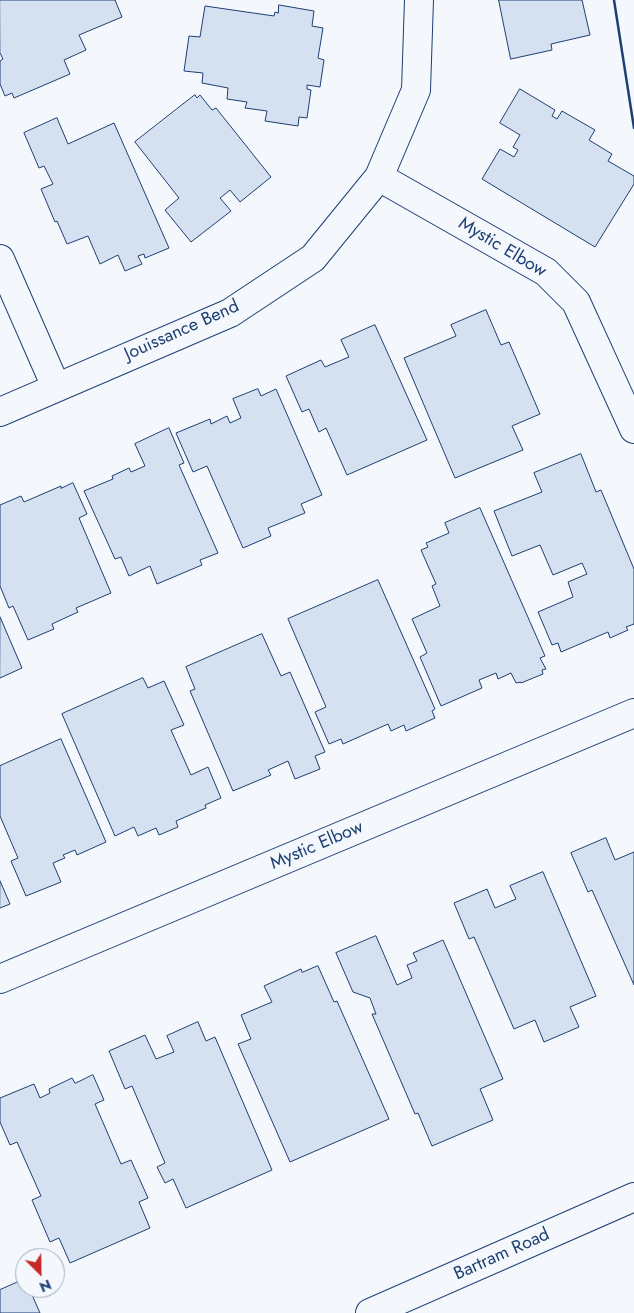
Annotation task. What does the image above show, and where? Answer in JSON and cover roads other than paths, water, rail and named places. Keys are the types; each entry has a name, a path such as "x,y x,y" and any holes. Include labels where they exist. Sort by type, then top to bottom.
{"street":[{"name":"Jouissance Bend","path":"0,412 230,313 313,258 379,177 416,90 419,0"},
{"name":"Mystic Elbow","path":"379,177 546,272 576,302 634,429"},
{"path":"0,259 56,387"},
{"name":"Mystic Elbow","path":"0,979 634,713"},
{"name":"Bartram Road","path":"370,1313 634,1197"}]}
